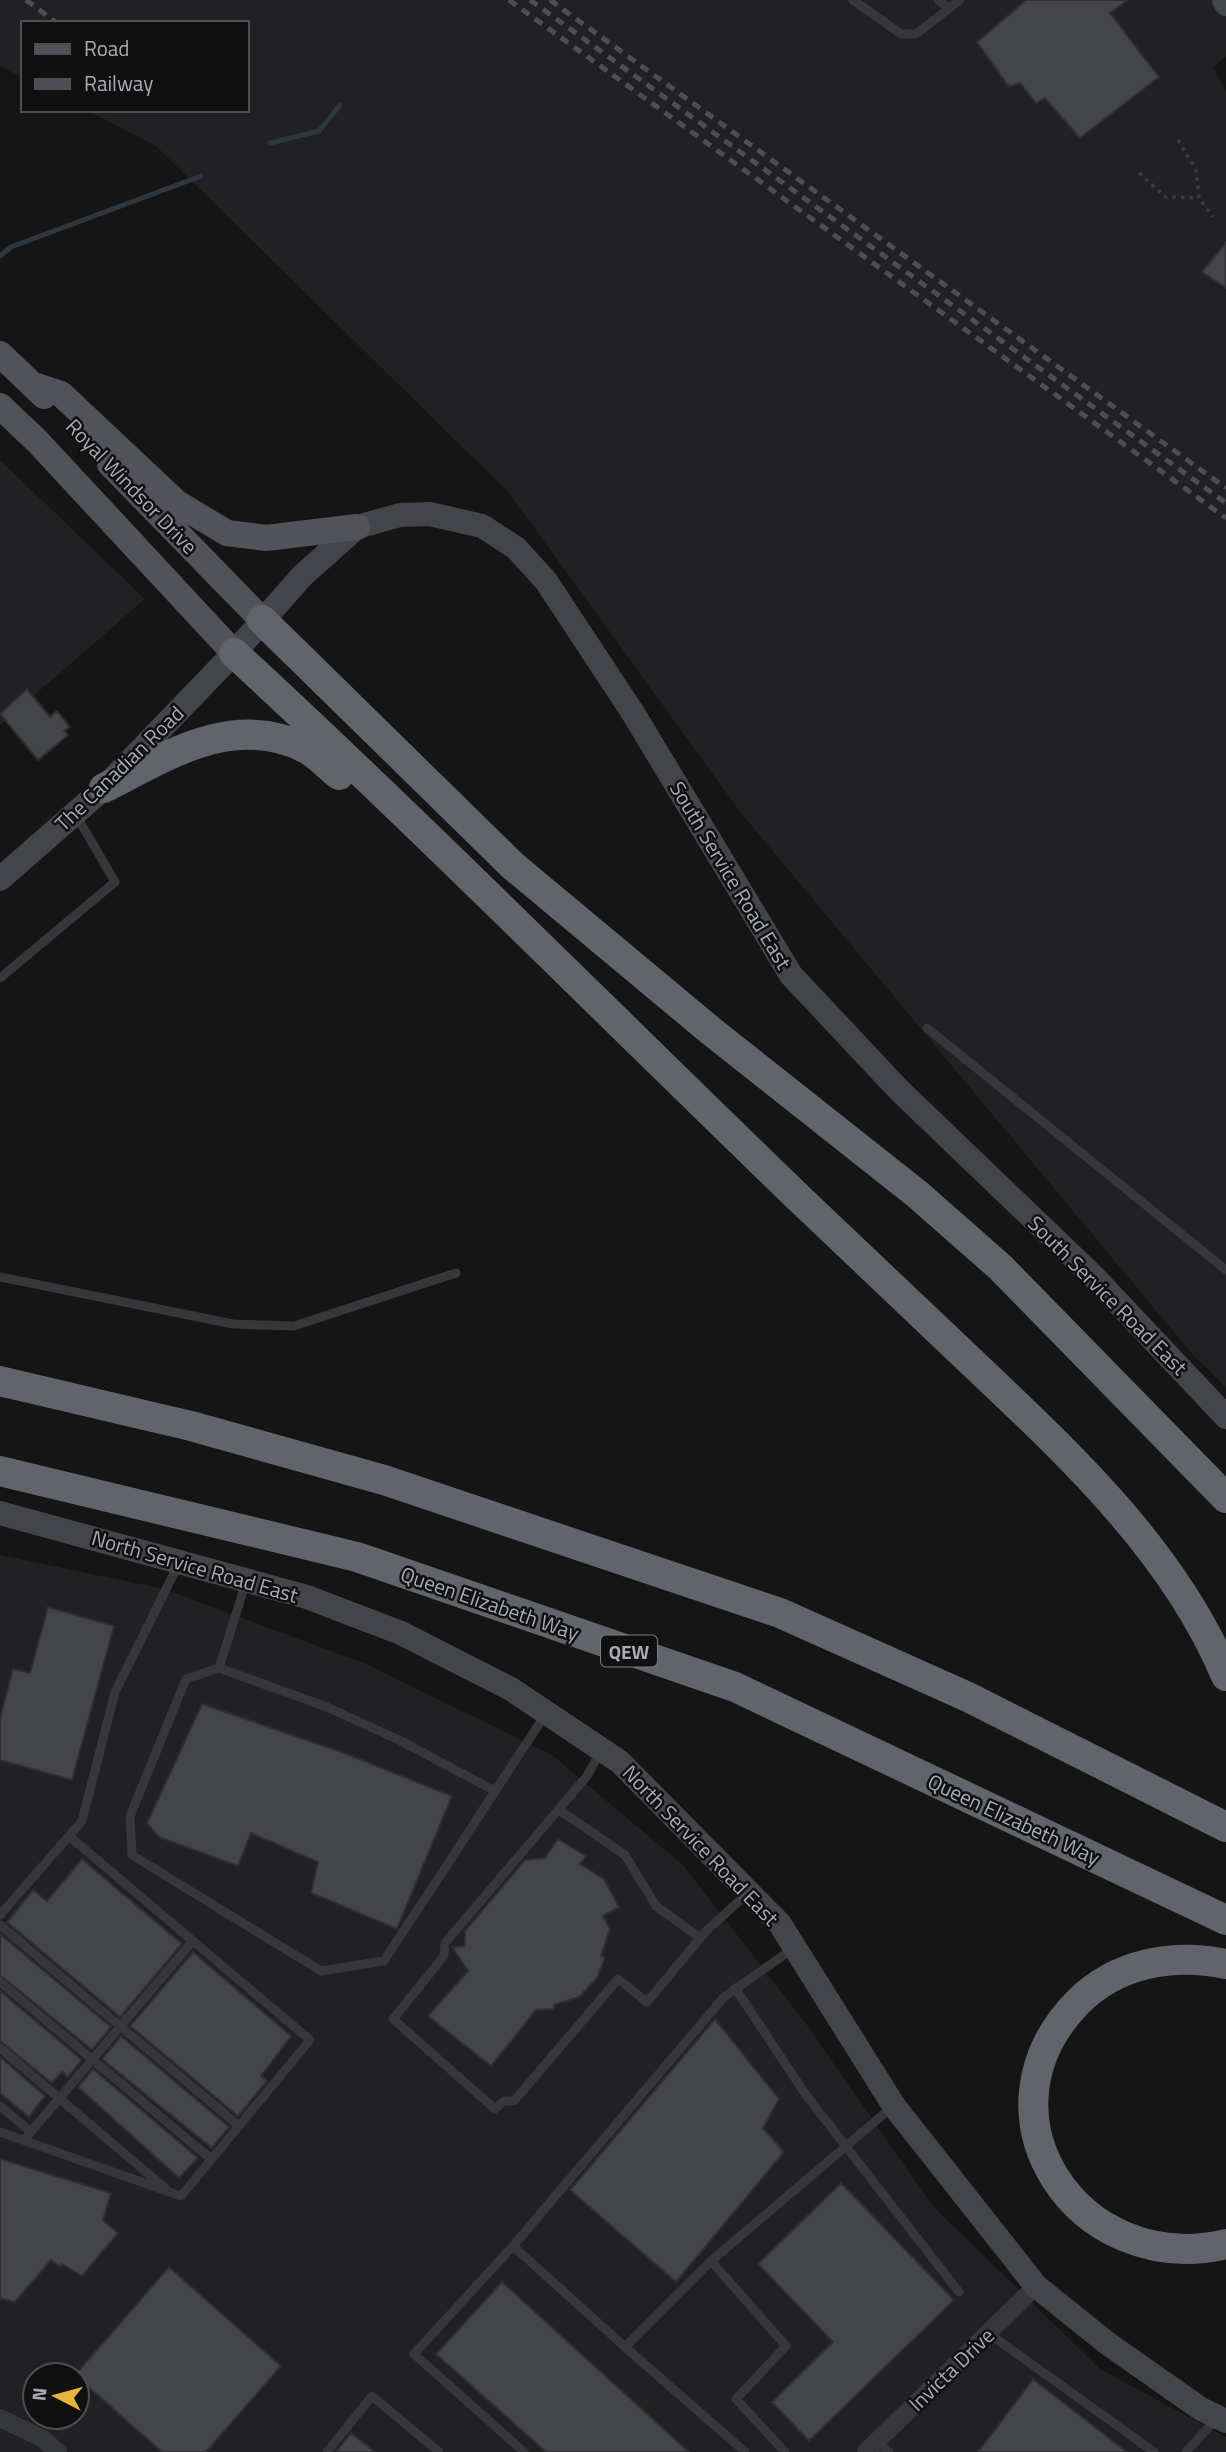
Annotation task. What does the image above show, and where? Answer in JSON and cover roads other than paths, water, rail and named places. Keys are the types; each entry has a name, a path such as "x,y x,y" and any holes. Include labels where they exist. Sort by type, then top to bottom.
{"highway":[{"path":"262,620 513,866 711,1031 917,1194 1000,1267 1226,1498"},
{"path":"234,653 333,744 419,831 1031,1418 1113,1502 1185,1599 1213,1645 1226,1676"},
{"path":"104,788 194,743 235,733 276,737 307,749 379,808 419,831"},
{"path":"0,1381 191,1426 384,1480 780,1613 968,1697 1226,1827"},
{"name":"Queen Elizabeth Way","path":"0,1471 357,1557 735,1687 1226,1920"},
{"path":"1226,1964 1203,1959 1150,1963 1108,1977 1092,1988 1056,2026 1042,2051 1034,2092 1037,2133 1047,2162 1062,2189 1091,2218 1126,2239 1156,2248 1186,2250 1226,2244"}],"main road":[{"name":"Royal Windsor Drive","path":"0,354 33,384 262,620"},
{"path":"33,384 61,394 177,503 227,533 266,538 357,527"},
{"name":"Royal Windsor Drive","path":"0,406 37,441 234,653"}],"street":[{"name":"South Service Road East","path":"234,653 302,576 357,527 400,514 430,514 482,526 516,548 545,581 633,713 791,975 899,1090 1094,1277 1226,1417"},
{"name":"The Canadian Road","path":"0,879 104,788 234,653"},
{"name":"North Service Road East","path":"0,1513 307,1597 401,1633 511,1689 620,1762 780,1924 894,2106 1036,2286 1107,2343 1221,2419"},
{"name":"Invicta Drive","path":"877,2449 1036,2286"},
{"path":"0,2418 43,2439 58,2452"}],"lane":[{"path":"853,0 901,34 916,34 960,0"},
{"path":"938,0 949,8"},
{"path":"0,978 115,881 75,814"},
{"path":"927,1028 1226,1270"},
{"path":"0,1277 233,1324 295,1326 456,1273"},
{"path":"0,1915 82,1821 115,1692 180,1561"},
{"path":"219,1668 247,1580"},
{"path":"495,1791 401,1741 327,1707 219,1668 186,1679 130,1816 132,1855 321,1972 384,1961 547,1713"},
{"path":"602,1750 587,1776 445,1943 444,1956 393,2020 495,2109 504,2101 514,2101 618,1979 647,2002 700,1938 749,1892"},
{"path":"559,1810 625,1855 656,1906 700,1938"},
{"path":"0,2132 27,2136 181,2196 310,2040 69,1836"},
{"path":"0,1925 239,2126"},
{"path":"27,2136 193,1941"},
{"path":"524,2452 414,2354 513,2246 712,2009 734,1988 795,1948"},
{"path":"0,1982 211,2159"},
{"path":"734,1988 806,2095 959,2292"},
{"path":"0,2048 169,2192"},
{"path":"0,2106 27,2136"},
{"path":"625,2347 711,2261 894,2106"},
{"path":"513,2246 745,2452"},
{"path":"711,2261 786,2346 736,2399 785,2452"},
{"path":"988,2333 1154,2452"},
{"path":"327,2452 372,2396 439,2452"},
{"path":"1186,2452 1221,2419"}],"waterway":[{"path":"270,143 319,131 340,105"},
{"path":"0,256 11,247 201,176"}],"railway":[{"path":"26,0 54,21"},
{"path":"509,0 1226,518"},
{"path":"530,0 1226,503"},
{"path":"550,0 1226,488"}]}
